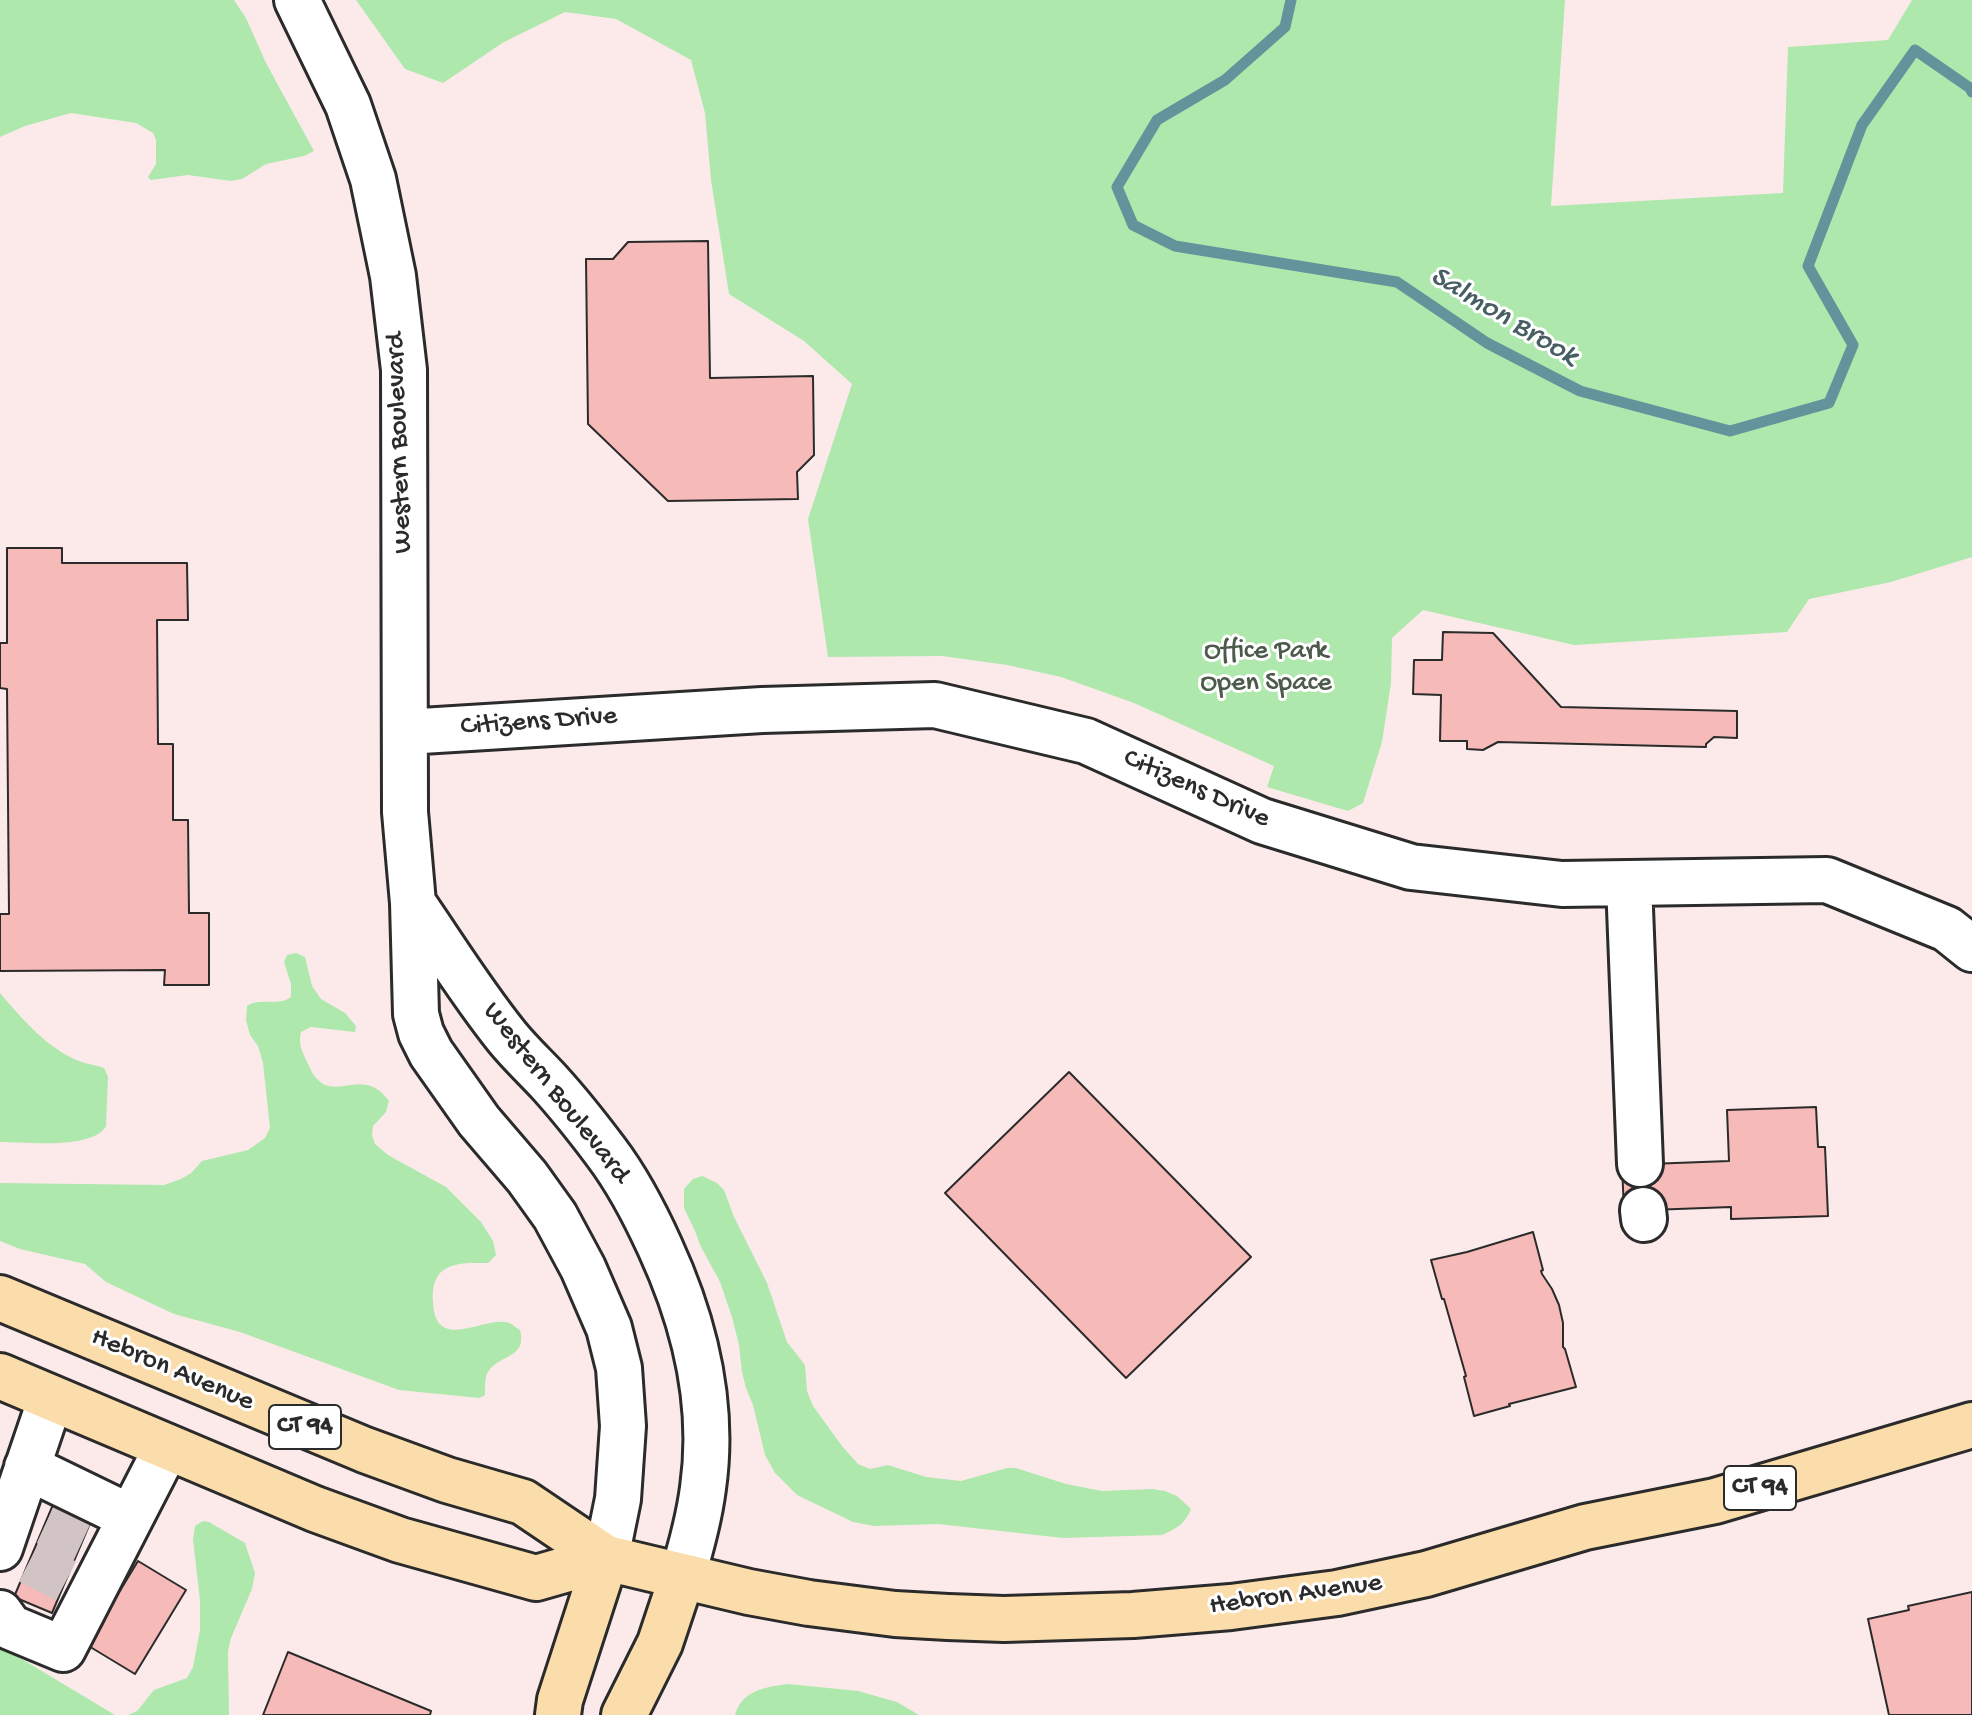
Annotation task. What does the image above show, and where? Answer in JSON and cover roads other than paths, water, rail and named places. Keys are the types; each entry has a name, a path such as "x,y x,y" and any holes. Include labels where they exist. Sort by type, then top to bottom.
{"main road":[{"name":"Hebron Avenue","path":"0,1298 352,1445 447,1480 523,1502 606,1558 749,1592 895,1614 1004,1619 1100,1616 1231,1607 1316,1597 1388,1583 1585,1527 1715,1501 1972,1425"},
{"name":"Hebron Avenue","path":"0,1376 315,1509 382,1534 536,1578 606,1558"},
{"path":"558,1715 560,1700 606,1558"},
{"path":"624,1715 660,1643 682,1577"}],"street":[{"name":"Western Boulevard","path":"297,0 348,105 373,179 393,276 404,370 405,812 413,903 416,1014 431,1053 479,1121 527,1177 555,1216 595,1293 613,1341 622,1392 622,1463 606,1558"},
{"name":"Citizens Drive","path":"405,732 762,710 935,705 1086,741 1262,821 1411,867 1562,884 1827,880 1947,929 1972,949"},
{"path":"1629,883 1640,1164"},
{"name":"Western Boulevard","path":"413,903 508,1039 550,1083 608,1154 635,1197 668,1265 695,1343 706,1408 703,1489 682,1577"},
{"path":"0,1613 10,1627 63,1649 57,1547 27,1467 51,1398"},
{"path":"57,1547 167,1447"},
{"path":"27,1467 57,1547"}],"waterway":[{"name":"Salmon Brook","path":"1291,0 1285,27 1225,80 1157,120 1117,187 1133,225 1175,246 1397,282 1487,343 1580,391 1730,431 1829,403 1853,345 1808,266 1862,125 1915,50 1972,92"}],"tunnel":[{"path":"46,1523 83,1540"},
{"path":"29,1562 66,1581"}],"park label":[{"name":"Office Park Open Space","path":"1266,669"}]}
